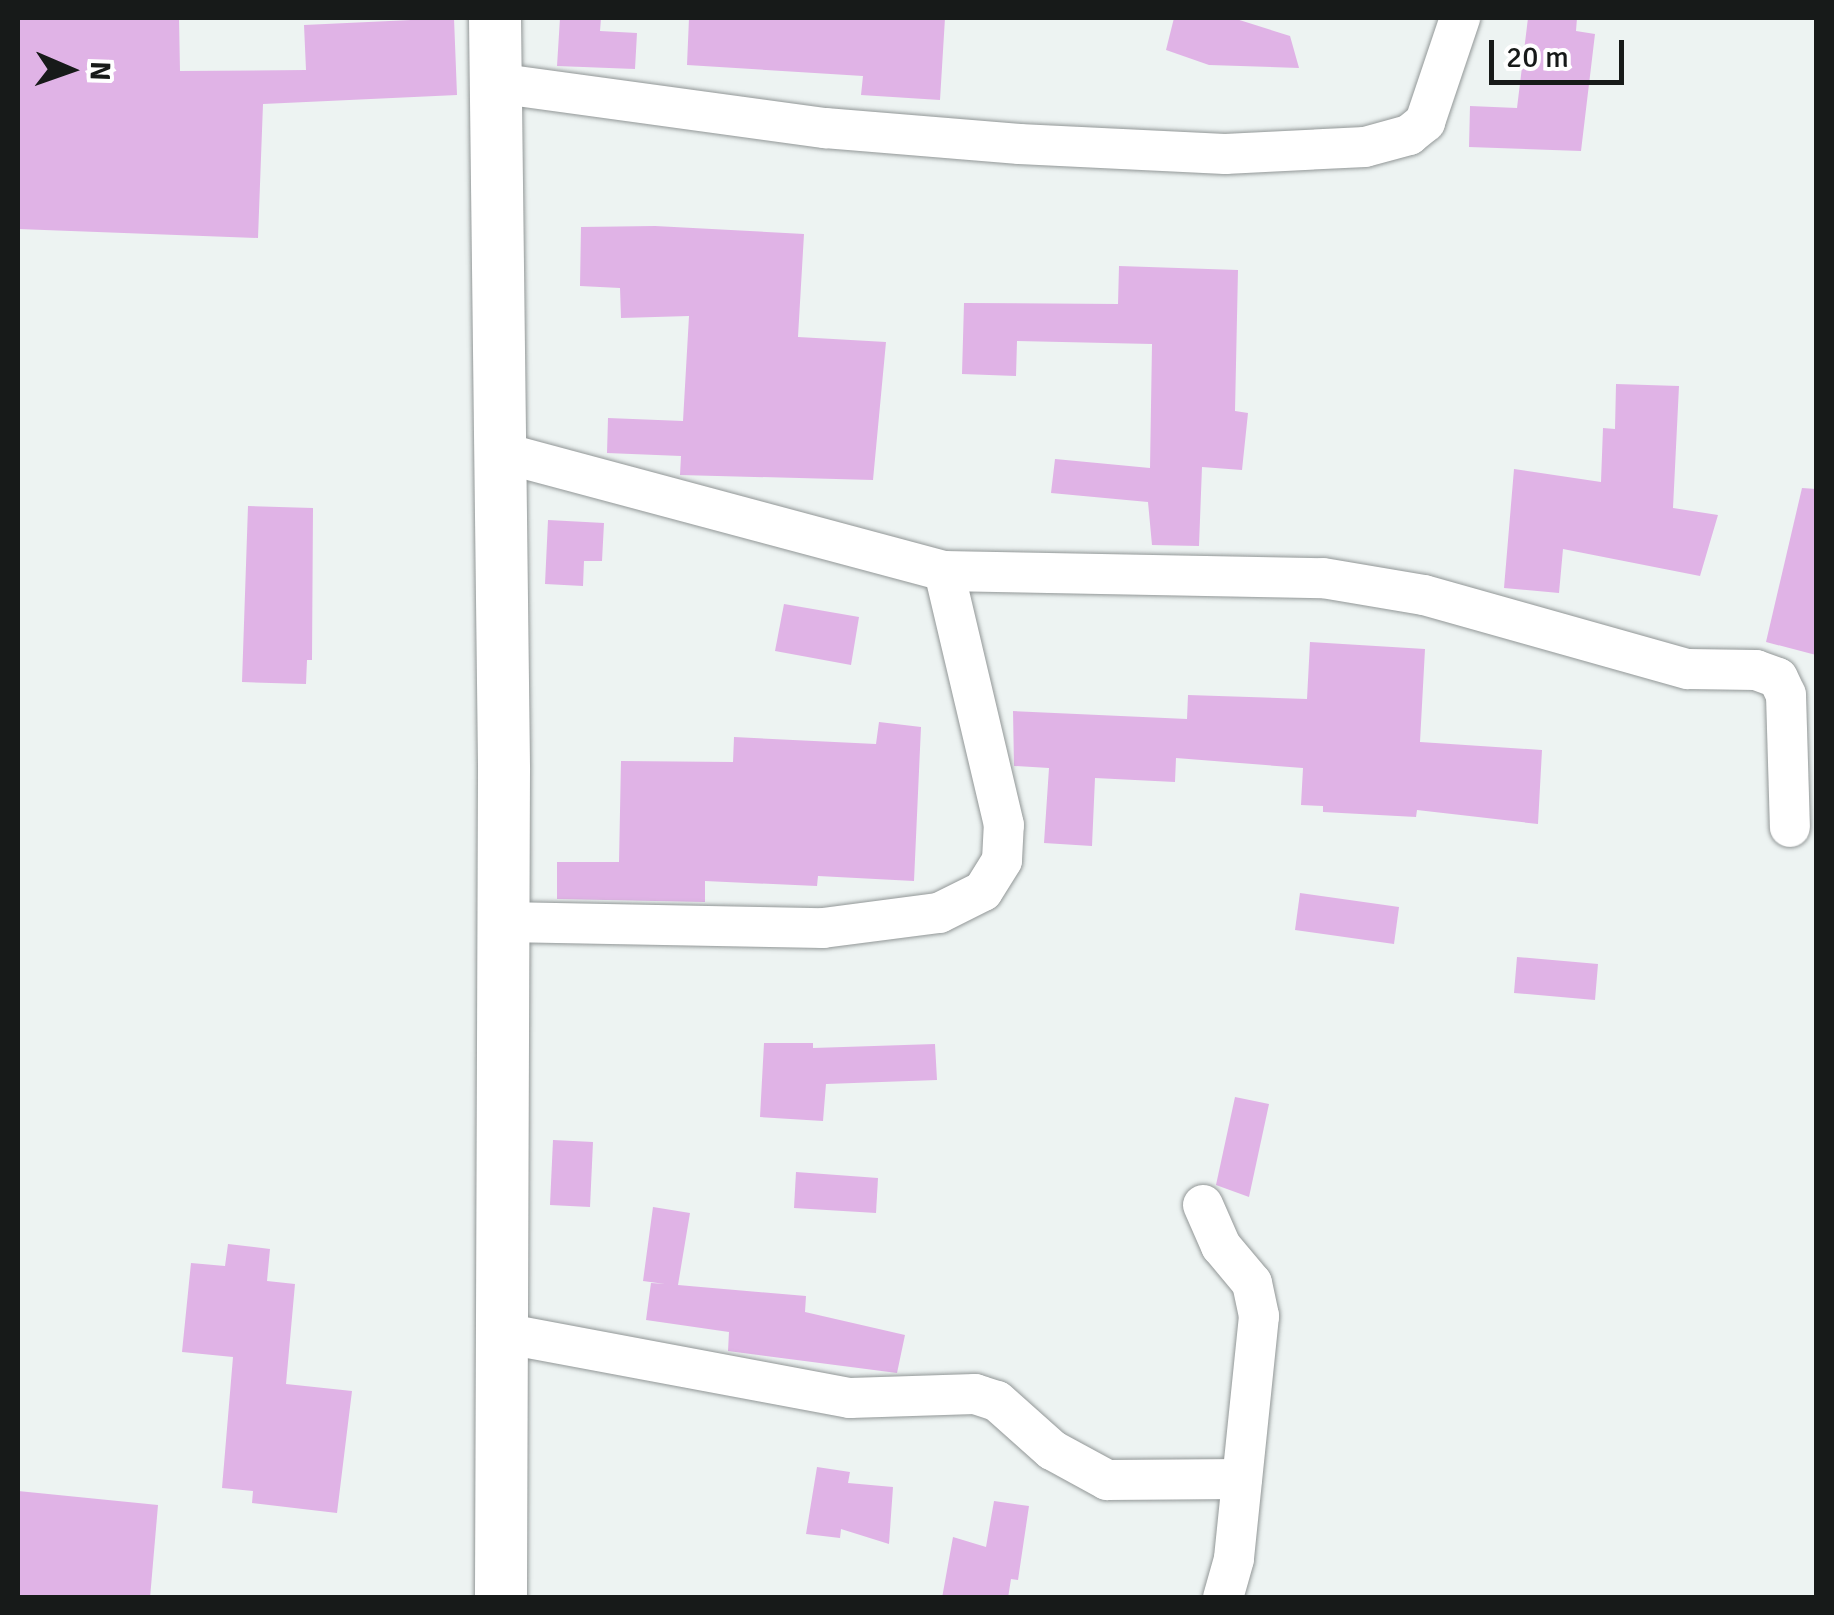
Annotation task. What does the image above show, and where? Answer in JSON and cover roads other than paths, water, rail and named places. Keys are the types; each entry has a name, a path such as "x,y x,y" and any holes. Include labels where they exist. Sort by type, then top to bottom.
{"street":[{"path":"494,18 504,922 500,1598"},
{"path":"496,83 825,128 1019,144 1225,154 1365,147 1408,135 1426,122 1460,18"},
{"path":"500,452 944,571 1323,578 1424,595 1688,670 1756,670 1778,678 1786,694 1790,827"},
{"path":"504,922 840,926 938,913 984,891 1002,860 1004,825 944,571"},
{"path":"1203,1205 1221,1246 1252,1283 1260,1316 1234,1559 1222,1598"},
{"path":"502,1333 850,1398 975,1394 997,1400 1052,1450 1107,1480 1242,1479"}]}
